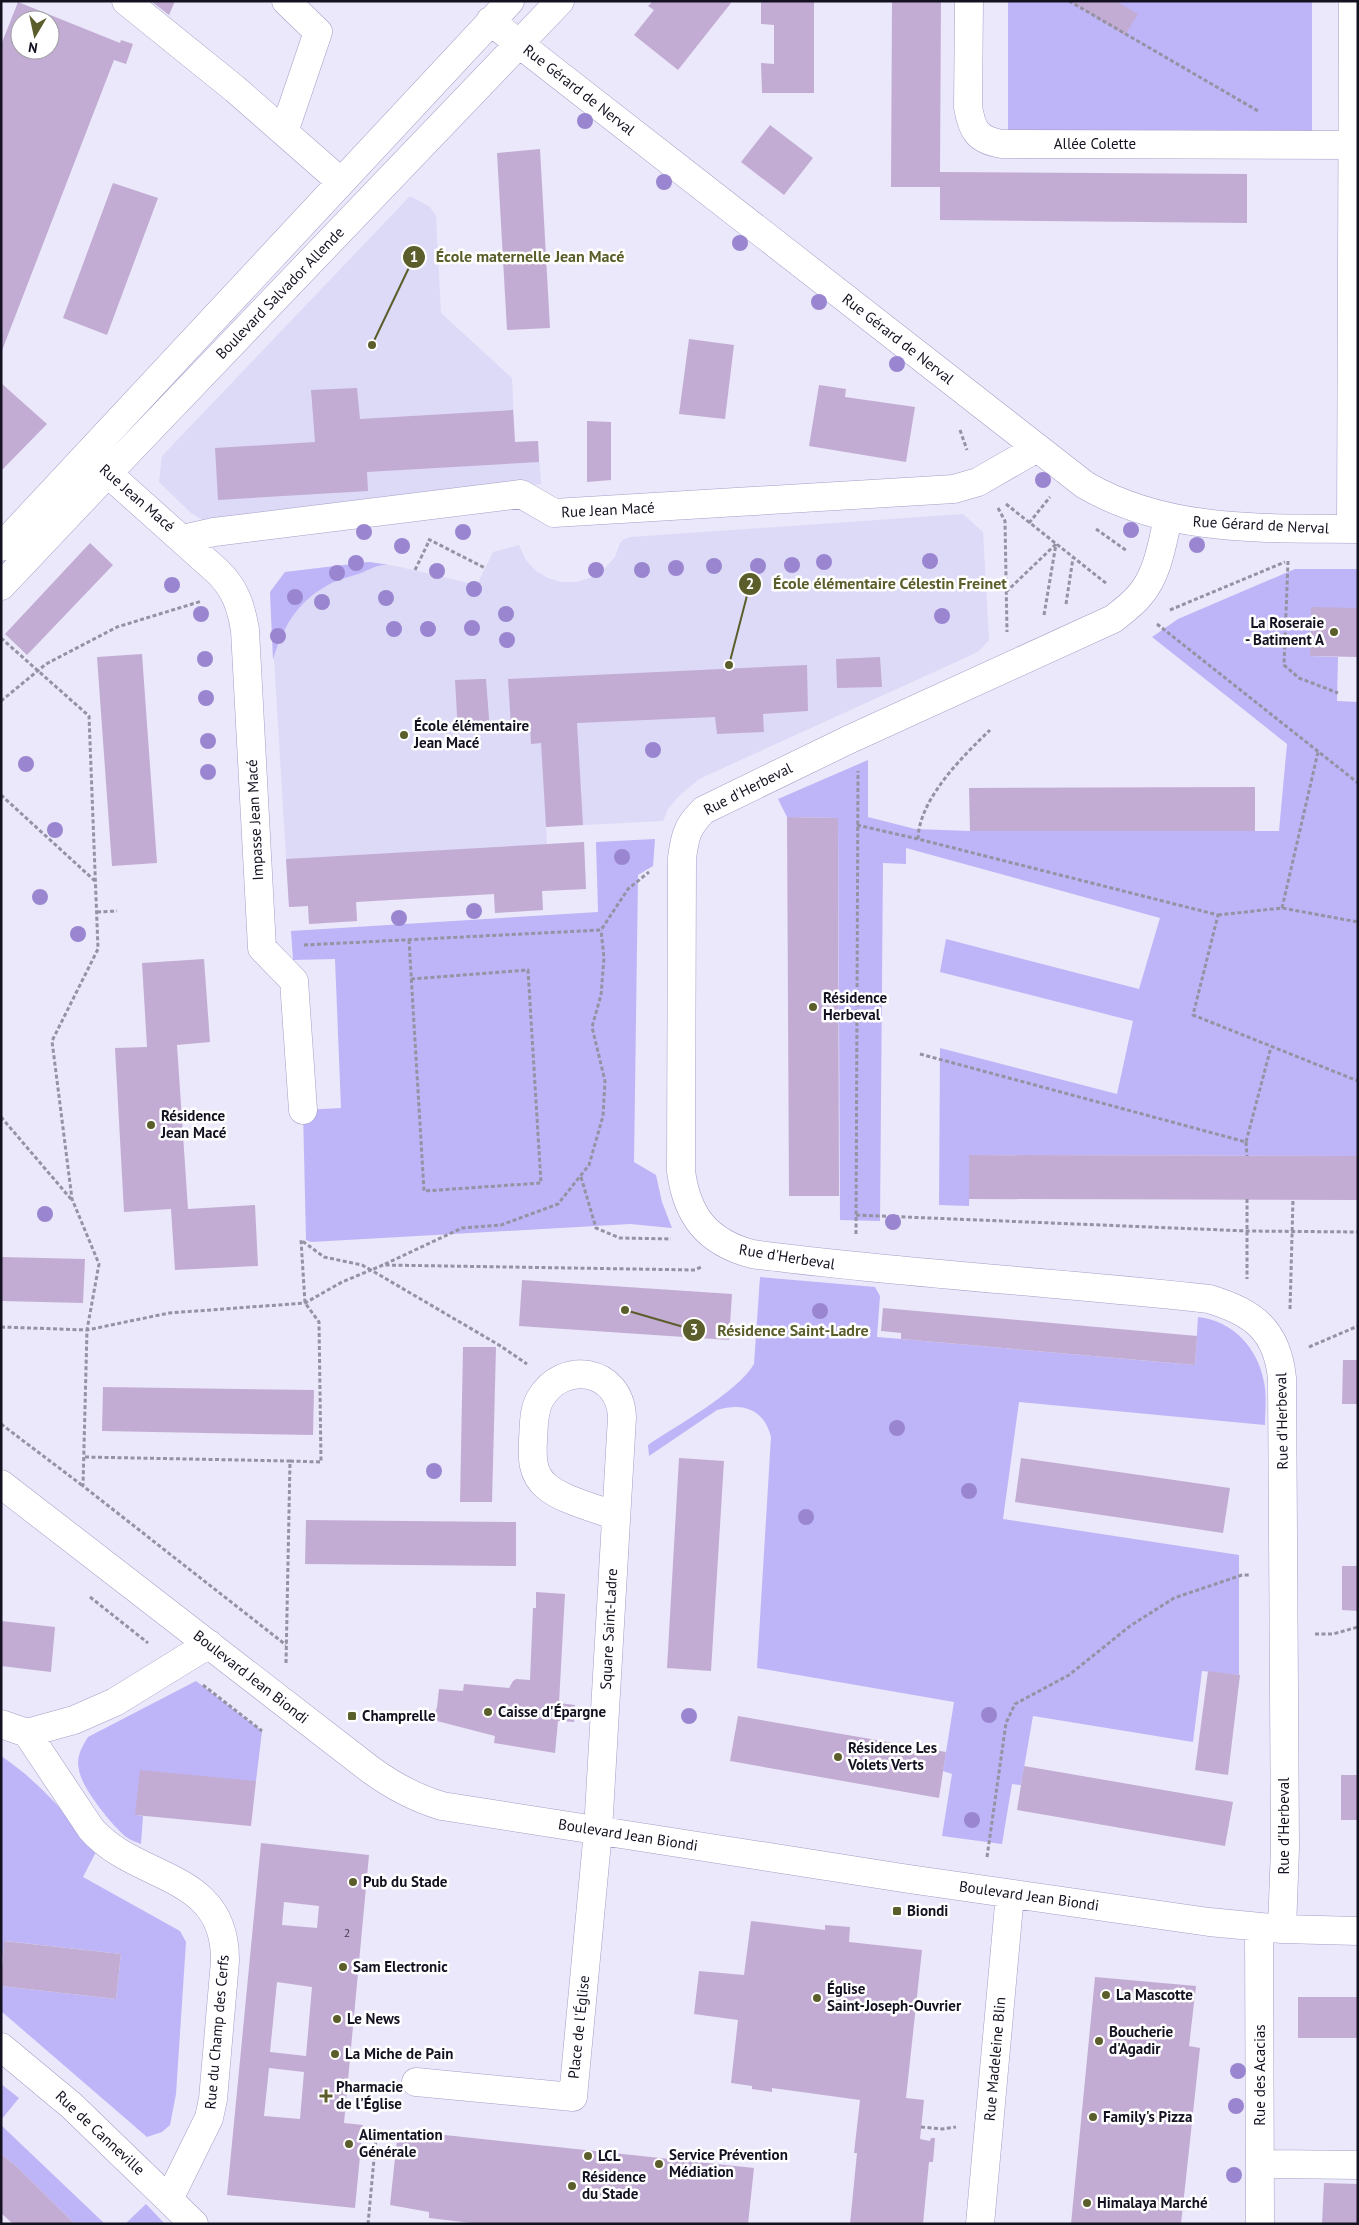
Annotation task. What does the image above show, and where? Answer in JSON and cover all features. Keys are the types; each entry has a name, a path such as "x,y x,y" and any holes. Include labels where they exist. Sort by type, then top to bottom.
{"street":[{"path":"284,132 318,32 286,1"},
{"name":"Boulevard Salvador Allende","path":"1,586 98,464 341,182 510,1"},
{"name":"Boulevard Salvador Allende","path":"1,547 98,464 520,44 560,1"},
{"name":"Allée Colette","path":"969,1 968,107 971,122 977,133 987,142 1002,144 1351,145"},
{"path":"1352,1 1351,145 1354,529"},
{"path":"142,7 341,182"},
{"name":"Rue Gérard de Nerval","path":"490,22 1069,474 1103,495 1146,512 1168,518 1216,525 1354,529"},
{"name":"Rue Jean Macé","path":"98,464 183,539 224,531 522,494 554,513 985,487 1037,448"},
{"name":"Rue d'Herbeval","path":"1168,518 1156,566 1149,583 1139,596 1141,611 1113,619 1095,629 848,740 704,810 687,829 682,858 680,1171 689,1206 709,1233 735,1250 856,1268 917,1271 1209,1300 1237,1309 1257,1322 1276,1346 1280,1359 1282,1378 1285,1848 1271,1928"},
{"name":"Impasse Jean Macé","path":"183,539 227,581 238,598 245,630 262,948"},
{"path":"262,948 294,982 303,1110"},
{"name":"Square Saint-Ladre","path":"554,1383 566,1377 591,1375 606,1382 617,1394 621,1405 622,1417 598,1830"},
{"path":"554,1383 539,1400 535,1412 533,1455 537,1475 547,1486 559,1494 616,1516"},
{"name":"Boulevard Jean Biondi","path":"1,1484 371,1770 424,1801 442,1806 983,1890 1210,1922 1271,1928 1358,1931"},
{"path":"1,1724 27,1734 74,1720 108,1705 176,1666 209,1644"},
{"name":"Rue du Champ des Cerfs","path":"27,1734 86,1823 101,1841 122,1855 171,1878 192,1891 214,1914 221,1928 225,1944 225,1961 213,2099 209,2118 202,2136 169,2199"},
{"name":"Place de l'Église","path":"416,2082 573,2097 598,1830"},
{"name":"Rue Madeleine Blin","path":"980,2224 1010,1894"},
{"name":"Rue des Acacias","path":"1260,2224 1260,2164 1271,1928"},
{"name":"Rue de Canneville","path":"1,2047 72,2106 194,2224"},
{"path":"1260,2164 1358,2165"}],"path":[{"path":"1069,1 1259,112"},
{"path":"985,487 1358,783"},
{"path":"985,487 1005,521 1007,637"},
{"path":"1050,497 1058,502"},
{"path":"1088,524 1134,555"},
{"path":"1141,611 1288,561 1306,553 1307,528"},
{"path":"1006,592 1056,544"},
{"path":"1043,619 1056,544"},
{"path":"1065,609 1073,558"},
{"path":"1288,561 1284,665 1299,678 1338,693"},
{"path":"1,701 46,664 117,627 202,601 238,598"},
{"path":"1,638 89,716 98,949 52,1041 72,1199 99,1264 88,1330 84,1486"},
{"path":"918,839 918,829 926,808 950,772 990,730"},
{"path":"1282,908 1318,752"},
{"path":"856,1268 858,763"},
{"path":"1,795 96,881"},
{"path":"857,826 918,839 1218,915 1282,908 1358,922"},
{"path":"1,1327 88,1330 169,1313 305,1303 342,1282 462,1228 501,1225 558,1204 589,1165 603,1116 605,1081 592,1027 601,995 604,958 601,930 628,889 651,870 682,858"},
{"path":"97,912 117,911"},
{"path":"1218,915 1193,1015 1358,1081"},
{"path":"262,948 601,930"},
{"path":"409,940 411,979 424,1191 541,1183 528,970 411,979"},
{"path":"1246,1156 1246,1142 1271,1047"},
{"path":"920,1054 1246,1142"},
{"path":"1,1117 72,1199"},
{"path":"580,1176 596,1228 620,1238 674,1239 709,1233"},
{"path":"1237,1309 1247,1283 1247,1199"},
{"path":"1290,1315 1293,1200"},
{"path":"856,1215 1247,1231 1358,1232"},
{"path":"85,1457 321,1462 319,1322 305,1303 301,1240 324,1257 362,1265 372,1270 499,1344 554,1383"},
{"path":"383,1264 695,1270 735,1250"},
{"path":"1280,1359 1358,1326"},
{"path":"1,1424 84,1486 286,1645"},
{"path":"285,1704 290,1461"},
{"path":"983,1890 1006,1723 1015,1704 1069,1675 1130,1626 1174,1598 1242,1575 1284,1574"},
{"path":"85,1593 176,1666 262,1730"},
{"path":"1284,1634 1334,1634 1358,1627"},
{"path":"368,2224 377,2127"}],"shaded area":[{"path":"1008,1 1069,1 1125,34 1116,1 1312,1 1312,132 1008,132"},
{"path":"410,196 430,207 436,216 441,313 512,378 515,442 538,441 541,484 330,511 206,522 191,513 159,482 162,456"},
{"path":"963,514 983,532 989,640 978,652 699,779 678,797 668,809 663,821 546,827 547,844 584,842 586,889 542,891 543,910 495,913 494,894 356,902 357,921 309,924 308,906 289,907 270,592 285,572 369,562 396,566 477,585 493,552 519,545 526,560 536,571 548,578 561,582 577,582 592,577 604,569 615,557 620,543 630,537"},
{"path":"369,562 390,565 378,566 336,581 308,599 286,626 273,660 270,592 285,572"},
{"path":"1295,569 1358,569 1358,608 1311,608 1310,656 1338,657 1337,701 1358,702 1358,1156 970,1155 969,1206 939,1205 940,1048 1117,1094 1133,1021 940,972 946,939 1139,989 1160,918 906,848 906,864 883,863 880,1221 840,1220 838,818 787,817 778,799 868,760 868,817 915,829 970,831 1279,831 1287,744 1152,637 1178,619"},
{"path":"655,839 653,866 638,875 634,1162 656,1175 662,1202 672,1228 630,1224 311,1242 306,1240 303,1110 341,1108 335,959 293,960 291,931 598,912 596,842"},
{"path":"760,1277 875,1287 880,1296 877,1337 1195,1365 1198,1317 1222,1324 1242,1338 1256,1358 1261,1370 1265,1393 1265,1425 1019,1402 1003,1519 1239,1555 1239,1675 1202,1671 1193,1742 1033,1716 1021,1785 1012,1784 1002,1844 942,1836 952,1774 943,1771 954,1702 757,1668 771,1437 768,1427 758,1414 751,1410 735,1407 726,1408 717,1410 649,1456 648,1445 721,1397 746,1375 754,1364"},
{"path":"196,1681 262,1731 256,1781 136,1815 143,1816 141,1844 128,1838 120,1831 91,1796 81,1778 78,1761 80,1753 88,1737"},
{"path":"1,1756 41,1788 96,1852 83,1877 180,1931 186,1942 176,2094 170,2125 162,2132 147,2137 1,2011 1,1986 116,1999 121,1954 5,1941 1,1966"},
{"path":"1,2084 19,2098 1,2120"},
{"path":"1,2125 105,2224 75,2224 15,2165 1,2154"},
{"path":"146,2204 165,2224 125,2224"}],"building":[{"path":"151,1 175,1 169,15"},
{"path":"653,1 728,1 731,3 678,70 634,35 654,10 648,6"},
{"path":"761,1 814,1 814,93 762,93 761,63 774,64 774,25 761,24"},
{"path":"892,1 941,1 940,172 1247,174 1247,223 940,220 940,187 891,187"},
{"path":"1069,1 1116,1 1138,14 1125,35"},
{"path":"18,2 38,10 15,10"},
{"path":"60,19 120,43 121,40 133,44 126,64 114,60 1,353 1,45 10,22 10,60 60,60"},
{"path":"770,125 813,158 784,195 741,162"},
{"path":"540,149 550,328 507,330 497,153"},
{"path":"113,183 158,198 107,335 63,318"},
{"path":"689,339 734,345 725,419 679,414"},
{"path":"1,383 47,424 1,471"},
{"path":"819,385 846,389 845,397 915,407 906,462 809,446"},
{"path":"357,388 360,419 513,410 515,442 538,441 539,462 367,472 368,491 218,500 215,448 315,442 311,390"},
{"path":"587,421 611,422 611,480 587,482"},
{"path":"90,543 113,565 27,655 5,634"},
{"name":"La Roseraie - Batiment A","path":"1311,607 1358,608 1358,657 1310,656"},
{"path":"142,654 157,863 112,866 97,657"},
{"path":"880,657 882,687 837,688 836,659"},
{"path":"807,665 808,711 763,714 764,732 717,734 715,717 577,723 583,825 546,827 541,743 531,744 530,726 511,726 508,679"},
{"path":"486,679 490,731 458,733 455,680"},
{"path":"1255,787 1255,831 970,831 969,788"},
{"name":"Résidence Herbeval","path":"787,817 838,818 839,1196 789,1196"},
{"path":"584,842 586,889 542,891 543,910 495,913 494,894 356,902 357,921 309,924 308,906 289,907 286,859"},
{"name":"Résidence Jean Macé","path":"204,959 210,1042 177,1045 188,1209 255,1205 258,1266 175,1270 171,1209 124,1212 115,1048 147,1047 142,963"},
{"path":"969,1155 1358,1156 1358,1200 969,1199"},
{"path":"1,1257 85,1259 83,1303 1,1301"},
{"path":"522,1280 732,1294 729,1340 519,1326"},
{"path":"883,1308 1197,1336 1195,1365 901,1339 901,1333 881,1331"},
{"path":"463,1347 496,1347 492,1502 460,1502"},
{"path":"1343,1360 1358,1360 1358,1404 1342,1404"},
{"path":"103,1387 314,1390 313,1435 102,1431"},
{"path":"679,1458 724,1461 711,1671 667,1668"},
{"path":"1021,1458 1230,1488 1223,1533 1015,1502"},
{"path":"306,1520 516,1522 516,1566 305,1564"},
{"path":"1342,1566 1358,1566 1358,1611 1342,1610"},
{"path":"536,1592 565,1594 559,1703 575,1705 574,1722 558,1721 555,1753 494,1743 495,1736 433,1720 439,1689 463,1691 464,1684 509,1688 516,1679 530,1680 533,1608 536,1608"},
{"path":"1,1621 55,1627 51,1672 1,1666"},
{"path":"1208,1671 1240,1675 1228,1775 1195,1770"},
{"name":"Résidence Les Volets Verts","path":"738,1716 946,1752 939,1798 730,1761"},
{"path":"1024,1766 1233,1802 1225,1846 1017,1810"},
{"path":"140,1770 256,1781 251,1826 135,1815"},
{"path":"1341,1775 1358,1775 1358,1820 1341,1820"},
{"path":"261,1843 369,1855 344,2123 363,2125 355,2208 227,2195","holes":["284,1902 319,1906 317,1928 282,1925","277,1982 312,1987 306,2056 270,2052","269,2068 304,2072 300,2119 264,2116"]},
{"name":"Église Saint-Joseph-Ouvrier","path":"751,1921 825,1930 825,1925 850,1927 849,1942 922,1950 906,2098 924,2100 920,2139 930,2141 931,2138 935,2138 933,2162 929,2162 923,2224 850,2224 857,2153 854,2153 860,2100 772,2088 772,2092 752,2089 752,2086 731,2083 738,2020 694,2014 699,1971 744,1975"},
{"path":"4,1941 121,1954 116,1999 1,1986"},
{"path":"1095,1977 1196,1986 1189,2046 1200,2048 1181,2224 1071,2224"},
{"path":"1298,1997 1358,1997 1358,2038 1298,2038"},
{"name":"Résidence du Stade","path":"398,2130 754,2168 748,2224 480,2224 429,2218 429,2212 390,2205"},
{"path":"1,2154 15,2165 75,2224 13,2224 1,2213"},
{"path":"1324,2183 1358,2184 1358,2224 1322,2224"}],"place":[{"name":"École maternelle Jean Macé","path":"372,345"},
{"name":"La Roseraie - Batiment A","path":"1334,632"},
{"name":"École élémentaire Célestin Freinet","path":"729,665"},
{"name":"École élémentaire Jean Macé","path":"404,735"},
{"name":"Résidence Herbeval","path":"813,1007"},
{"name":"Résidence Jean Macé","path":"151,1125"},
{"name":"Résidence Saint-Ladre","path":"625,1310"},
{"name":"Caisse d'Épargne","path":"488,1712"},
{"name":"Champrelle","path":"352,1716"},
{"name":"Résidence Les Volets Verts","path":"838,1757"},
{"name":"Pub du Stade","path":"353,1882"},
{"name":"Biondi","path":"897,1911"},
{"name":"Sam Electronic","path":"343,1967"},
{"name":"La Mascotte","path":"1106,1995"},
{"name":"Église Saint-Joseph-Ouvrier","path":"817,1998"},
{"name":"Le News","path":"337,2019"},
{"name":"Boucherie d'Agadir","path":"1099,2041"},
{"name":"La Miche de Pain","path":"335,2054"},
{"name":"Pharmacie de l'Église","path":"326,2096"},
{"name":"Family's Pizza","path":"1093,2117"},
{"name":"Alimentation Générale","path":"349,2144"},
{"name":"LCL","path":"588,2156"},
{"name":"Service Prévention Médiation","path":"659,2164"},
{"name":"Résidence du Stade","path":"572,2186"},
{"name":"Himalaya Marché","path":"1087,2203"}]}
